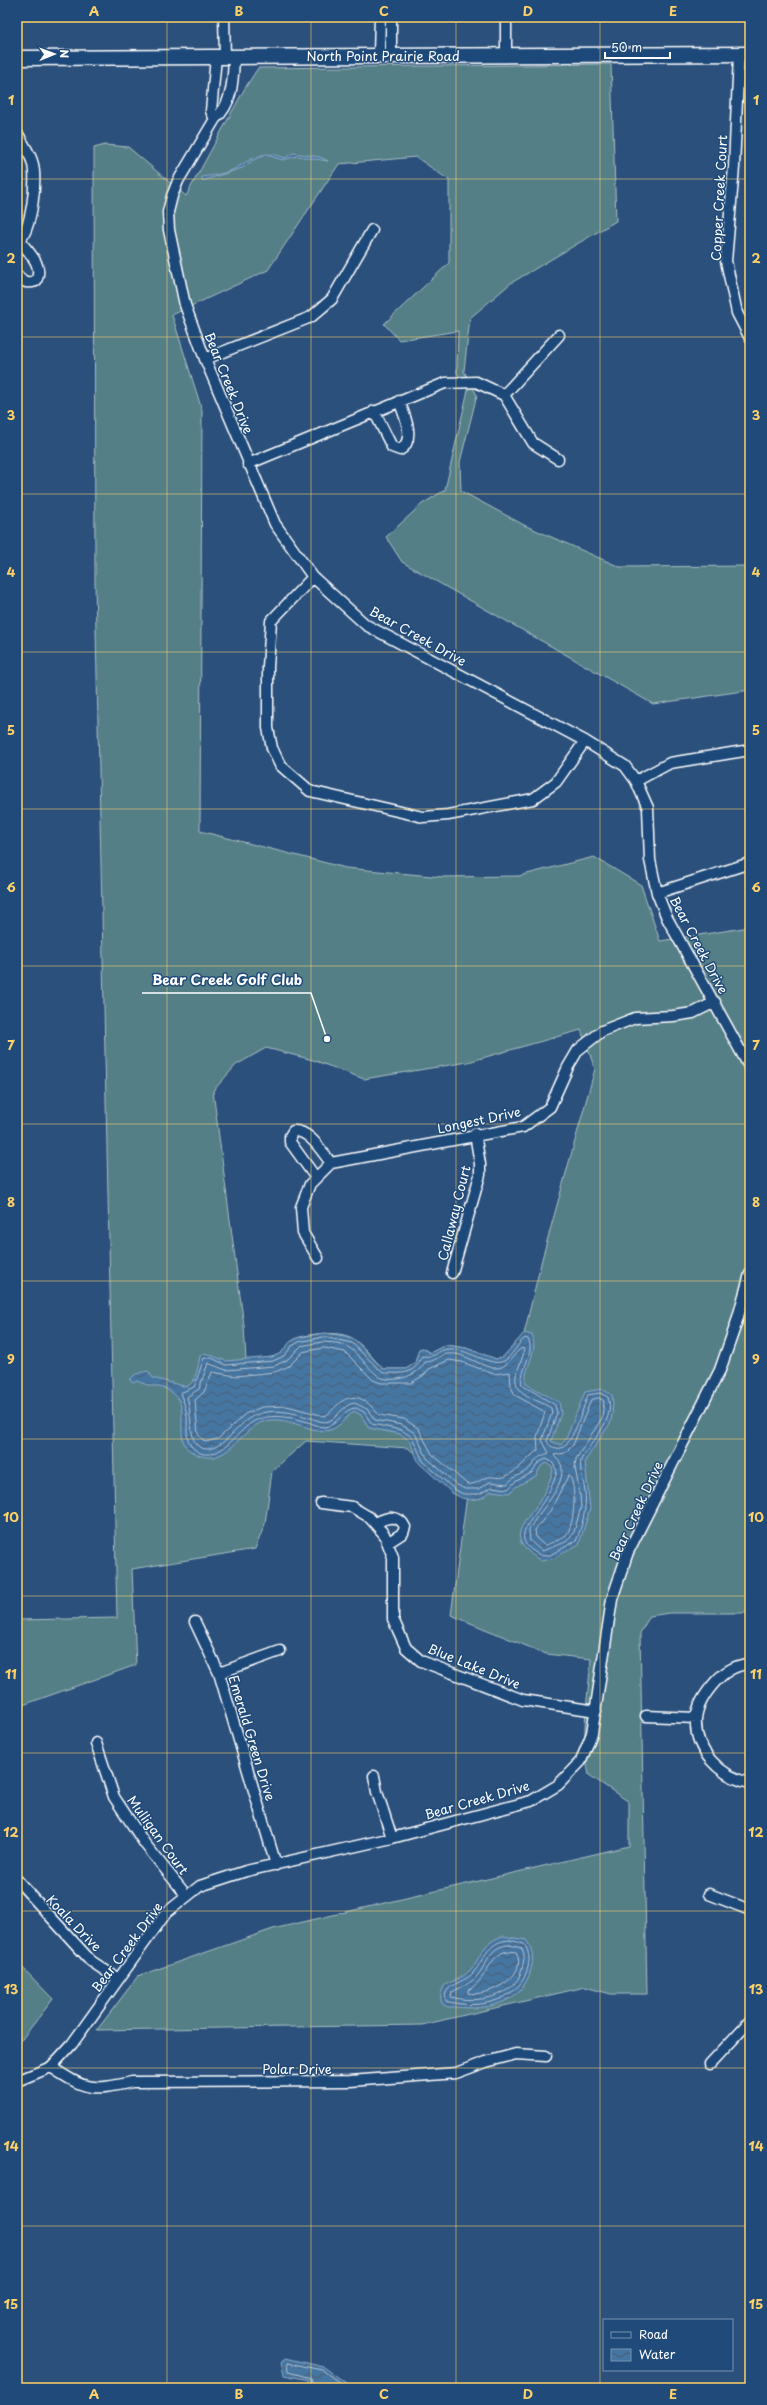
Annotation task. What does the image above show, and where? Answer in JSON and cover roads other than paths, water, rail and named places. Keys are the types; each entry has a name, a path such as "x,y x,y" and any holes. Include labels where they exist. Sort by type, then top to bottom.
{"street":[{"name":"Bear Creek Drive","path":"215,119 211,111 225,57 224,17"},
{"path":"380,17 385,55"},
{"path":"385,55 391,17"},
{"path":"506,17 506,55"},
{"name":"North Point Prairie Road","path":"17,58 385,55 745,55"},
{"name":"Copper Creek Court","path":"745,55 726,261 737,313 750,338"},
{"name":"Bear Creek Drive","path":"225,57 234,79 229,98 223,113 215,119 178,182 168,212 172,248 185,305 205,359 248,464 275,524 313,577 366,625 585,741 625,766 636,781 648,808 650,860 657,893 667,918 715,1002 750,1068"},
{"path":"17,274 22,281 29,283 36,281 40,274 39,266 18,242 27,226 33,199 32,162 19,136"},
{"path":"205,359 311,317 332,299 372,230"},
{"path":"504,396 559,335"},
{"path":"248,464 445,383 476,382 504,396 533,444 558,459"},
{"path":"374,411 392,447 400,450 406,446 409,439 399,401"},
{"path":"313,577 271,621 268,675 268,728 272,748 280,765 289,775 310,791 423,817 448,815 532,799 556,782 585,741"},
{"path":"636,781 670,763 750,750"},
{"path":"657,893 750,863"},
{"name":"Longest Drive","path":"332,1163 475,1134 523,1127 550,1107 568,1067 578,1050 602,1030 635,1018 673,1016 693,1013 715,1002"},
{"path":"316,1178 290,1142 290,1136 293,1131 299,1131 308,1136 332,1163 310,1184 301,1207 303,1233 318,1258"},
{"name":"Callaway Court","path":"452,1274 480,1175 480,1164 475,1134"},
{"name":"Bear Creek Drive","path":"17,2081 51,2067 72,2044 166,1913 200,1886 276,1864 392,1838 531,1801 558,1785 581,1761 592,1733 612,1599 628,1552 720,1370 736,1324 750,1274"},
{"name":"Blue Lake Drive","path":"320,1503 352,1507 376,1523 389,1542 393,1557 393,1619 406,1648 421,1661 523,1700 596,1711"},
{"path":"376,1523 385,1518 396,1518 402,1522 405,1527 403,1533 389,1542"},
{"name":"Emerald Green Drive","path":"195,1622 219,1674 276,1864"},
{"path":"219,1674 280,1651"},
{"path":"750,1664 745,1664 723,1674 706,1692 696,1718 700,1741 710,1760 729,1776 750,1783"},
{"path":"646,1716 696,1718"},
{"name":"Mulligan Court","path":"96,1743 114,1796 145,1844 186,1896"},
{"path":"374,1776 377,1792 392,1838"},
{"name":"Koala Drive","path":"17,1880 91,1961 118,1979"},
{"path":"709,1894 750,1910"},
{"path":"710,2064 750,2021"},
{"name":"Polar Drive","path":"51,2067 79,2085 104,2088 132,2082 350,2081 426,2076 456,2073 486,2062 516,2054 546,2056"}],"water":[{"path":"293,153 320,157 328,161 297,156 283,160 270,156 261,157 253,160 242,168 202,181 202,177 224,173 259,156 267,154 285,158"},
{"path":"324,1333 354,1339 383,1369 406,1369 415,1363 419,1349 423,1348 430,1353 446,1345 466,1348 496,1359 503,1357 524,1333 532,1335 534,1348 527,1372 526,1384 559,1402 561,1413 551,1441 561,1445 566,1439 585,1392 602,1389 612,1395 613,1405 611,1422 585,1461 590,1509 579,1544 552,1559 541,1561 531,1554 520,1541 521,1529 542,1497 553,1471 552,1467 546,1463 541,1466 536,1476 517,1486 509,1493 491,1491 482,1498 471,1500 462,1498 452,1493 419,1463 409,1440 400,1434 369,1428 361,1415 354,1411 334,1429 323,1431 282,1421 265,1421 256,1425 232,1447 223,1453 214,1457 204,1457 192,1452 186,1447 182,1433 181,1407 179,1400 174,1394 166,1389 137,1381 133,1383 130,1380 135,1375 148,1371 153,1378 187,1387 195,1378 200,1356 205,1353 226,1361 272,1357 281,1353 290,1342 297,1338"},
{"path":"503,1936 526,1940 530,1947 533,1958 531,1969 527,1981 520,1990 512,1997 491,2006 468,2008 449,2007 443,2005 441,1996 445,1985 467,1973 485,1947 495,1939"},
{"path":"285,2358 324,2367 353,2388 303,2388 309,2380 284,2375 281,2363"}],"place":[{"name":"Bear Creek Golf Club","path":"327,1039"}]}
